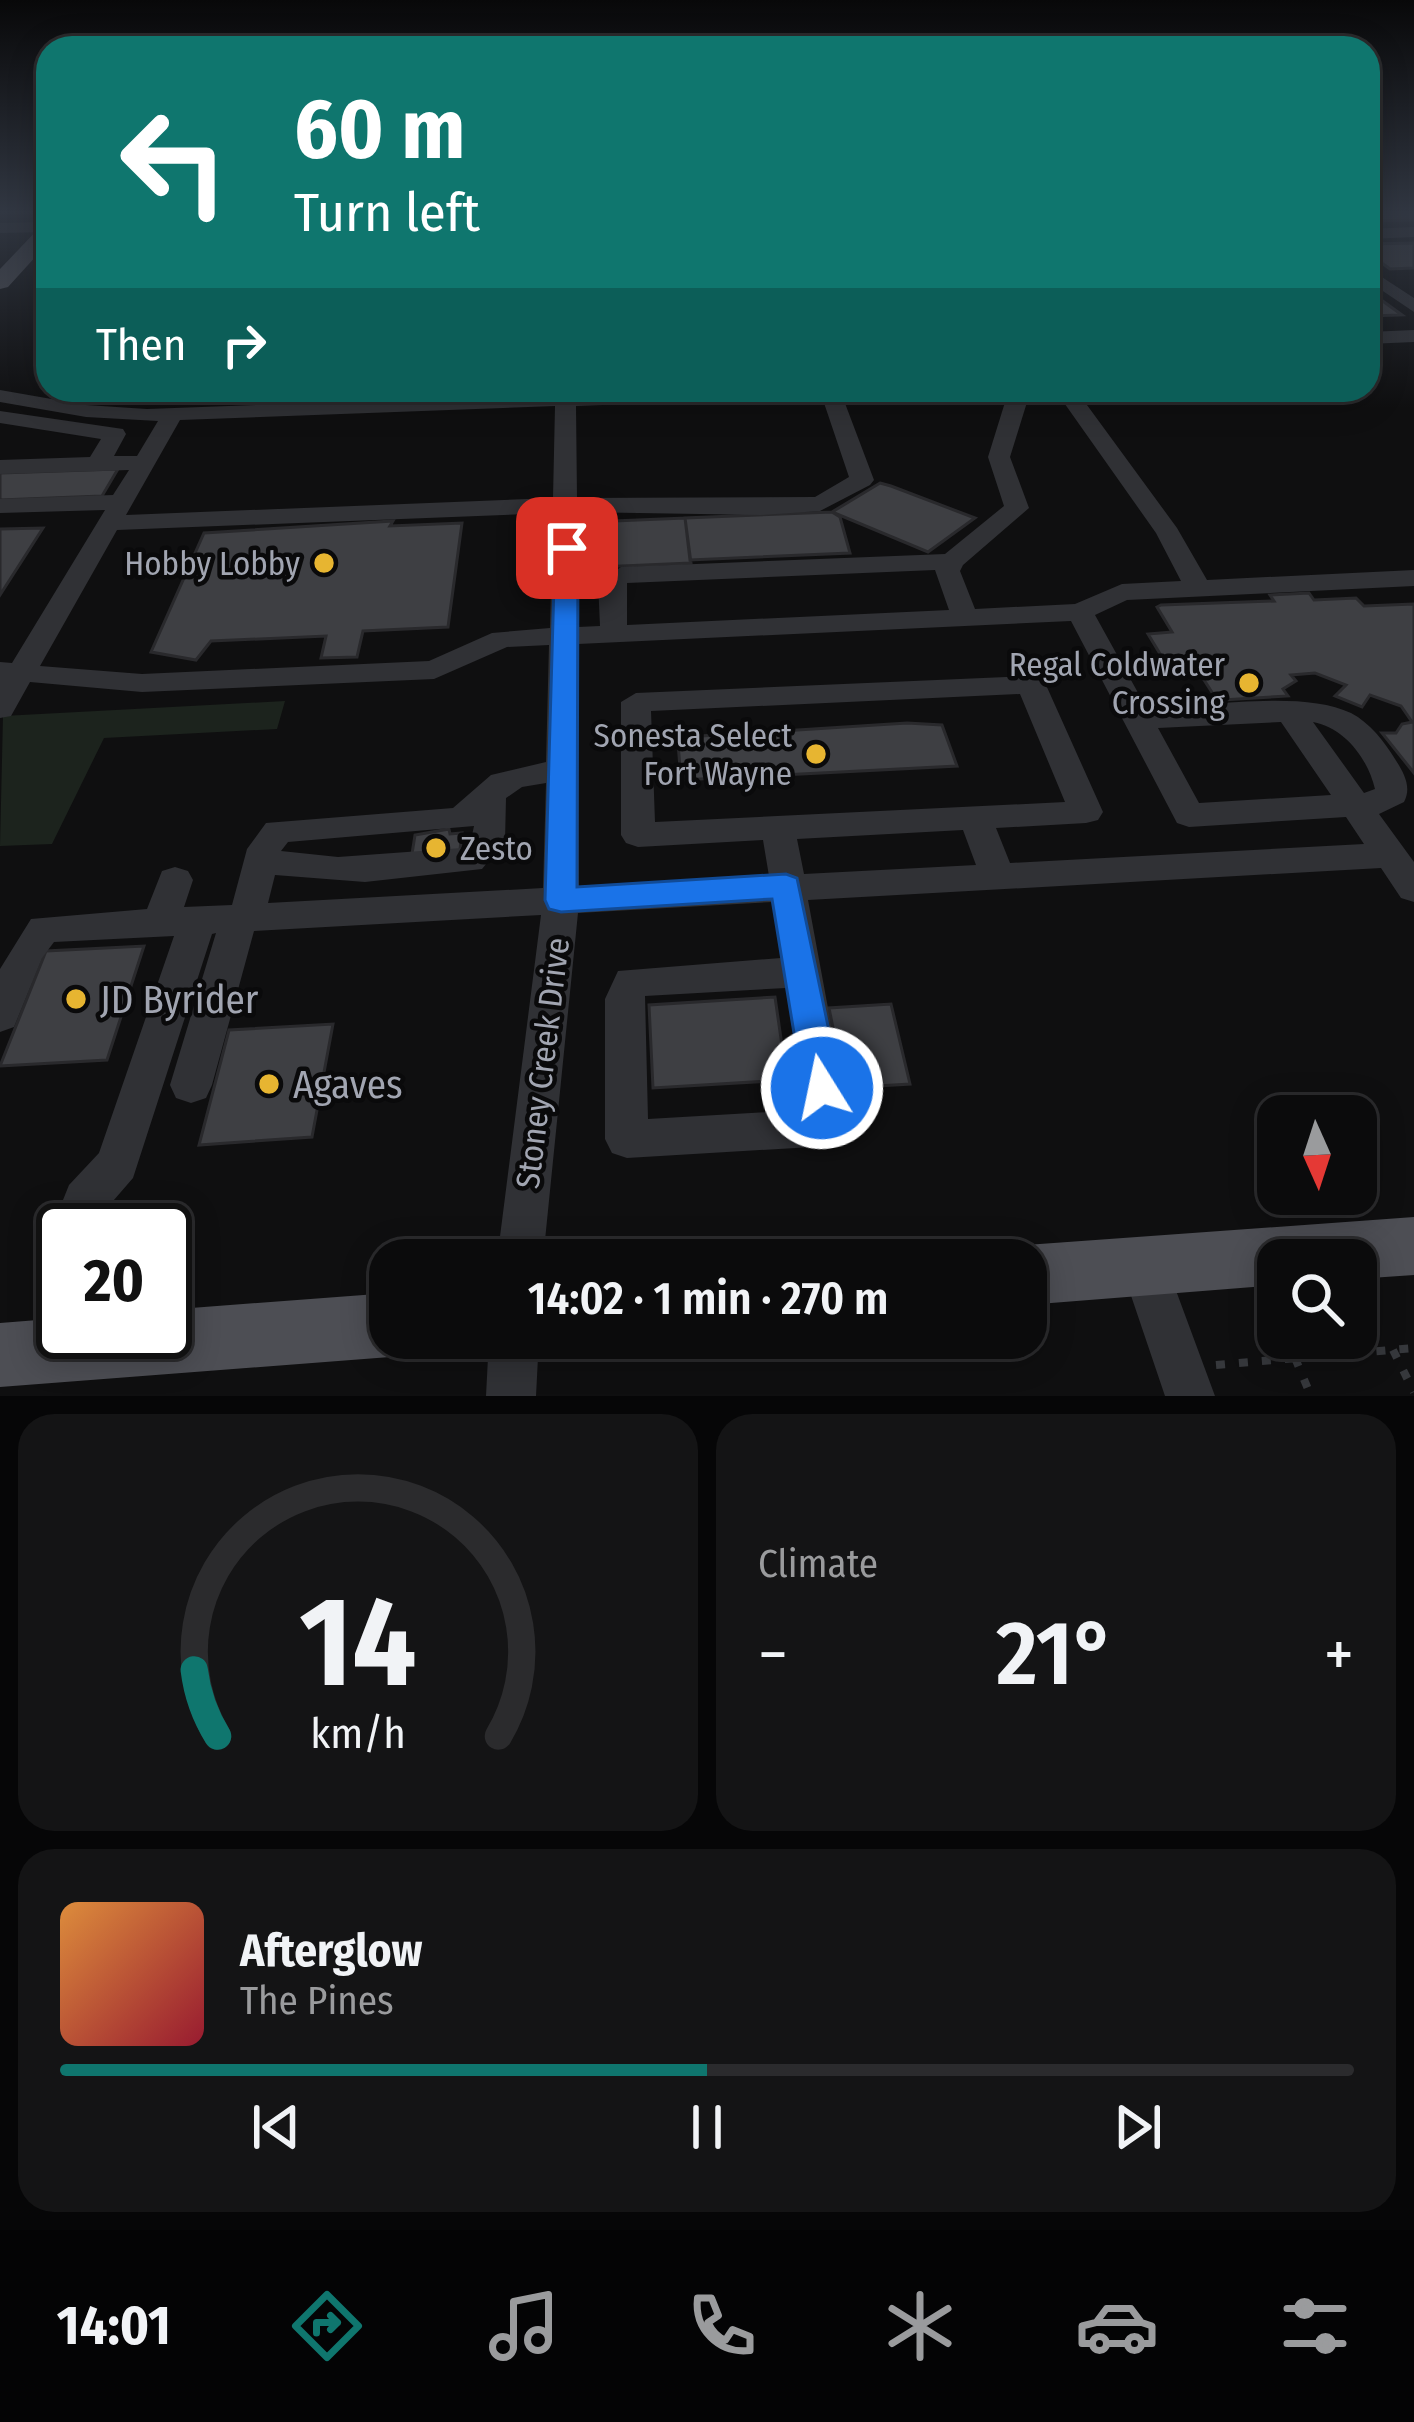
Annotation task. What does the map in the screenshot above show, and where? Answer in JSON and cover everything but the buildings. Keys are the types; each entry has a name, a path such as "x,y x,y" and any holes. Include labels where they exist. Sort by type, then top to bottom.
{"main road":[{"path":"1047,1274 1414,1246"},
{"path":"192,1335 369,1326"},
{"path":"0,1355 36,1350"}],"street":[{"path":"1380,279 1414,283"},
{"path":"1380,281 1414,307"},
{"path":"1380,337 1414,336"},
{"path":"0,396 119,414 409,402"},
{"path":"62,407 71,402"},
{"name":"Stoney Creek Drive","path":"522,1239 561,900 567,402"},
{"path":"0,506 118,512 568,505 761,508 833,499 862,480 834,402"},
{"path":"614,632 611,582 621,575 952,561 1017,508 999,457 1016,402"},
{"path":"1074,402 1168,533 1198,588"},
{"path":"0,709 11,670 118,512 172,414"},
{"path":"0,417 115,434 98,464"},
{"path":"0,467 147,462"},
{"path":"952,561 949,582 965,617"},
{"path":"11,670 142,683 434,670 502,639 1081,612 1122,592 1414,578"},
{"path":"1081,612 1189,815 1356,806 1375,804 1392,794 1392,778 1357,733 1338,719 1290,712 1139,719"},
{"path":"1031,685 1086,812 976,819 638,836 636,702 1031,685"},
{"path":"1290,712 1414,889"},
{"path":"191,1085 262,859 285,867 322,869 470,860 486,851 490,842 489,796 516,777 562,770"},
{"path":"976,819 997,874"},
{"path":"778,829 829,1127 627,1139 623,999 632,982 800,972"},
{"path":"0,1016 26,952 44,929 1390,855"},
{"path":"85,1203 117,1163 135,1110 178,922 175,880"},
{"path":"1144,1267 1198,1381"},
{"path":"511,1396 513,1359"}],"path":[{"path":"1377,1351 1414,1348"},
{"path":"1393,1350 1414,1392"},
{"path":"1198,1381 1291,1359"},
{"path":"1295,1359 1311,1396"}],"shaded area":[{"path":"285,701 277,729 104,738 52,844 0,846 3,716"}],"place":[{"name":"Hobby Lobby","path":"324,563"},
{"name":"Regal Coldwater Crossing","path":"1249,683"},
{"name":"Sonesta Select Fort Wayne","path":"816,754"},
{"name":"Zesto","path":"436,848"},
{"name":"JD Byrider","path":"76,999"},
{"name":"Agaves","path":"269,1084"}],"route":[{"path":"567,548 561,900 786,886 822,1088"}]}
